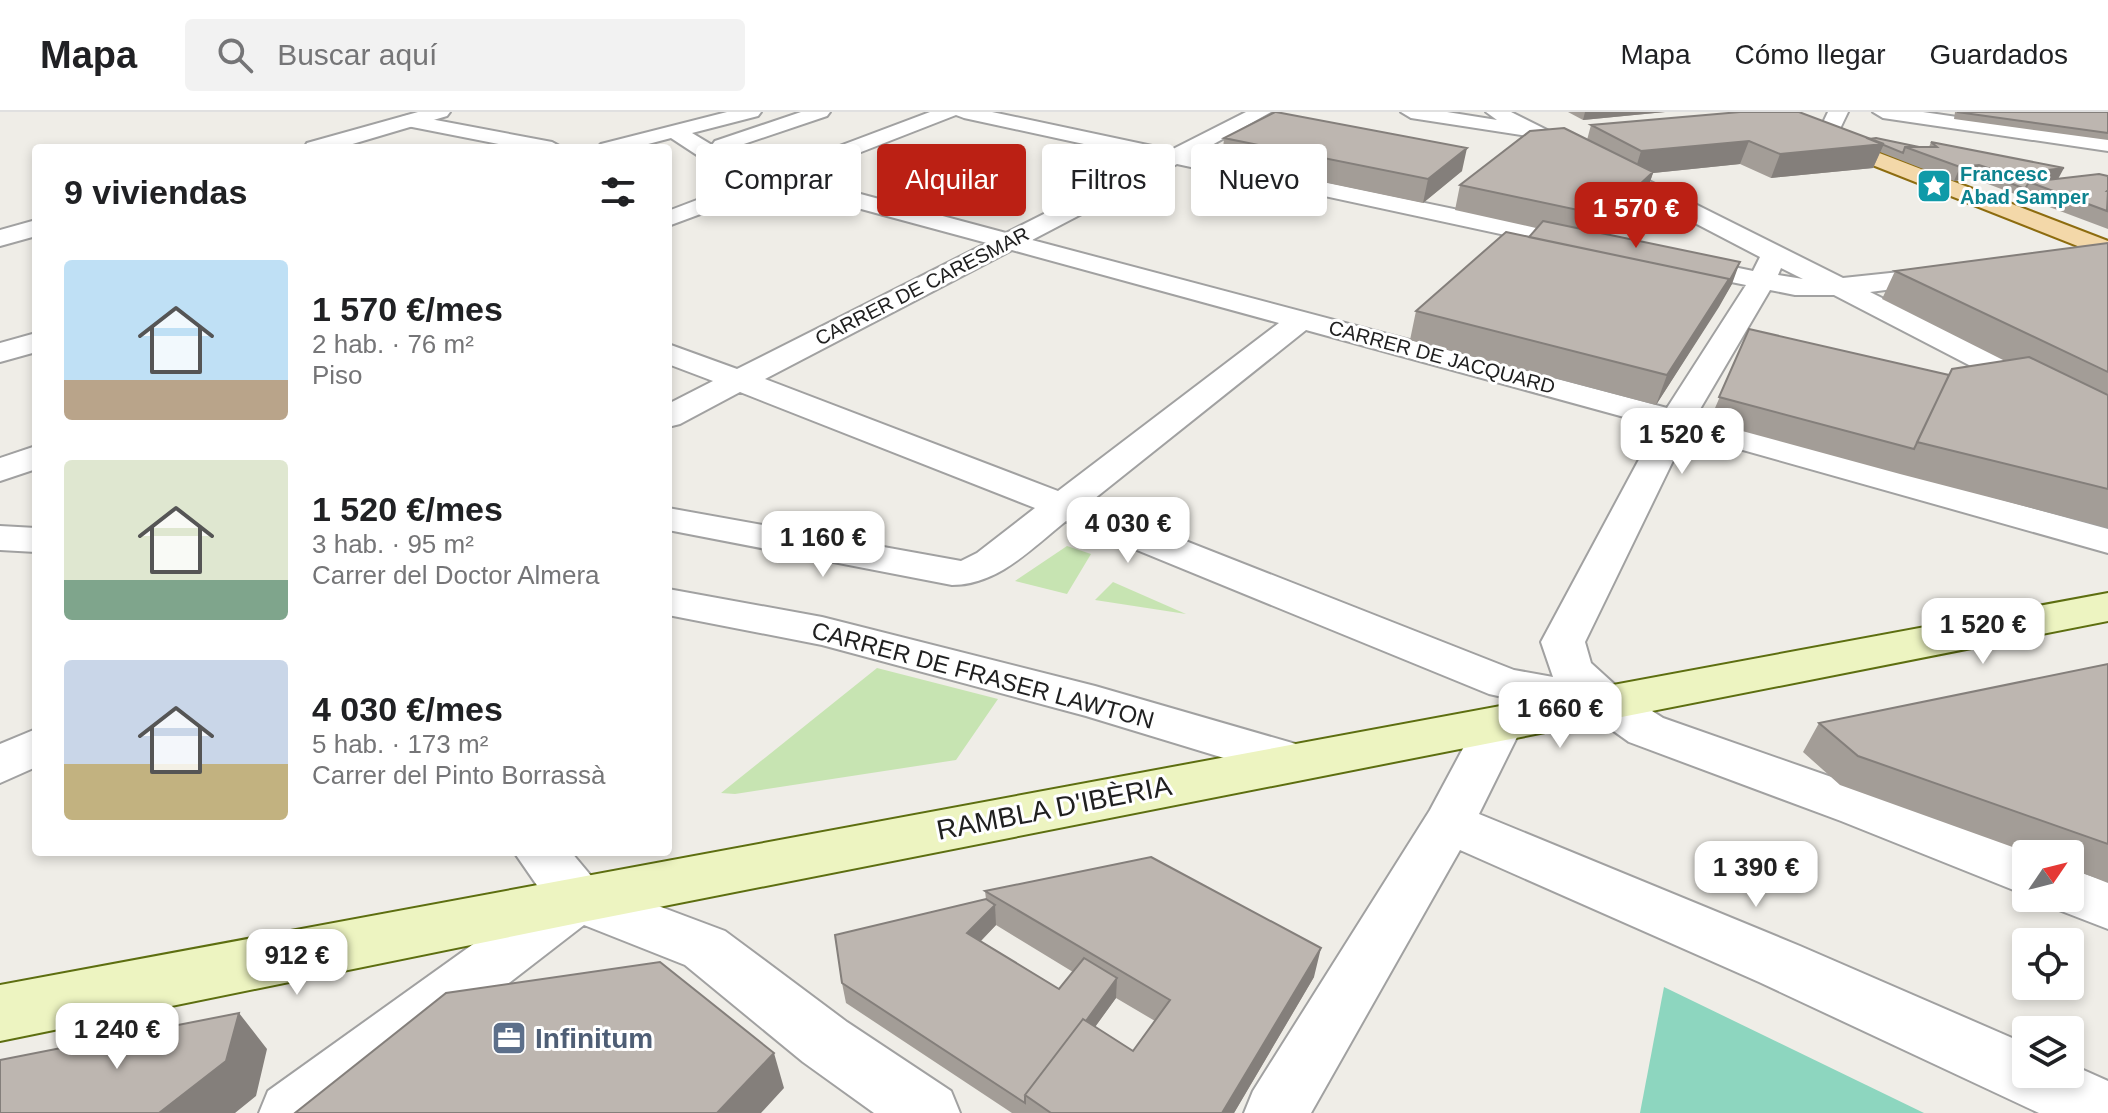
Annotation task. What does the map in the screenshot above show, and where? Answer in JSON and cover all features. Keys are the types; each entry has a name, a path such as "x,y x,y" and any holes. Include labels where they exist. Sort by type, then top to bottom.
{"main road":[{"path":"1786,124 1824,135 2108,251"},
{"name":"RAMBLA D'IBÈRIA","path":"0,1013 578,899 2108,607"}],"street":[{"path":"326,144 394,120 440,112"},
{"path":"626,144 751,112"},
{"path":"726,144 820,112"},
{"path":"861,145 948,112"},
{"path":"964,112 1113,144"},
{"name":"CARRER DE CARESMAR","path":"1175,156 1261,112"},
{"path":"1411,112 1541,143 1605,140"},
{"path":"1496,112 1541,143 1768,268"},
{"path":"1838,112 1824,135 1907,148"},
{"path":"1883,112 2108,145"},
{"path":"394,120 523,144"},
{"path":"1748,120 1786,124"},
{"name":"CARRER DE JACQUARD","path":"677,133 696,145"},
{"path":"1175,157 1612,250"},
{"path":"1432,212 1455,195"},
{"name":"CARRER DE JACQUARD","path":"861,201 1303,319 2108,541"},
{"path":"673,214 696,206"},
{"name":"CARRER DE CARESMAR","path":"672,415 1059,216"},
{"path":"0,238 32,229"},
{"path":"2061,260 2108,251"},
{"path":"1657,259 1768,268 1839,287 2108,424"},
{"path":"1768,268 1676,421 1563,642 1571,670 1608,704 1646,730 1859,807 2012,867"},
{"path":"1839,287 1966,272"},
{"path":"672,520 952,573 974,571 1064,507 1303,319"},
{"path":"0,353 32,343"},
{"path":"672,355 1505,683 1608,704"},
{"path":"0,538 32,540"},
{"name":"CARRER DE FRASER LAWTON","path":"672,603 822,631 1095,702 1296,762"},
{"path":"1276,1113 1449,823 1499,725"},
{"path":"0,765 32,748"},
{"path":"1449,823 1627,896 1883,1009 2107,1113"},
{"path":"543,856 578,899 705,948 825,1042 928,1113"},
{"path":"2084,897 2108,906"},
{"path":"291,1113 578,899"}],"green space":[{"path":"1067,546 1091,554 1067,594 1015,581"},
{"path":"1113,582 1186,614 1095,600"},
{"path":"877,668 998,699 956,760 735,794 721,793"},
{"path":"1664,987 1924,1113 1640,1113"}],"building":[{"path":"1275,112 1467,148 1428,179 1327,159 1327,144 1254,144 1224,138"},
{"path":"1740,112 1799,112 1884,144 1780,154 1749,141 1641,151 1591,125"},
{"path":"1957,112 2108,112 2108,133"},
{"path":"1564,128 1653,172 1606,216 1460,185 1530,131"},
{"path":"1869,139 1919,147 1905,147 1903,153"},
{"path":"1931,142 2064,168 2009,175 1979,165 1960,167 1905,147 1937,147"},
{"path":"2099,174 2108,176 2107,211 2029,182"},
{"path":"2023,179 2030,182 2025,189 2005,181"},
{"path":"1543,221 1740,262 1727,285 1729,279 1529,237"},
{"path":"1506,232 1729,279 1667,375 1416,311"},
{"path":"2108,243 2108,372 1895,271"},
{"path":"1749,329 1949,375 1914,449 1719,397"},
{"path":"2029,357 2108,395 2108,489 1917,442 1952,369"},
{"path":"2108,664 2108,844 1858,756 1819,723"},
{"path":"1151,857 1321,948 1222,1113 1051,1113 1025,1095 1083,1019 1133,1051 1170,1000 985,891"},
{"path":"986,899 995,905 967,933 1059,989 1084,958 1117,978 1025,1095 1025,1103 842,983 835,935"},
{"path":"660,962 774,1053 717,1113 295,1113 446,993"},
{"path":"239,1013 226,1061 159,1113 0,1113 0,1060"}],"place":[{"name":"Francesc Abad Samper","path":"1934,186"},
{"name":"Infinitum","path":"509,1038"}]}
